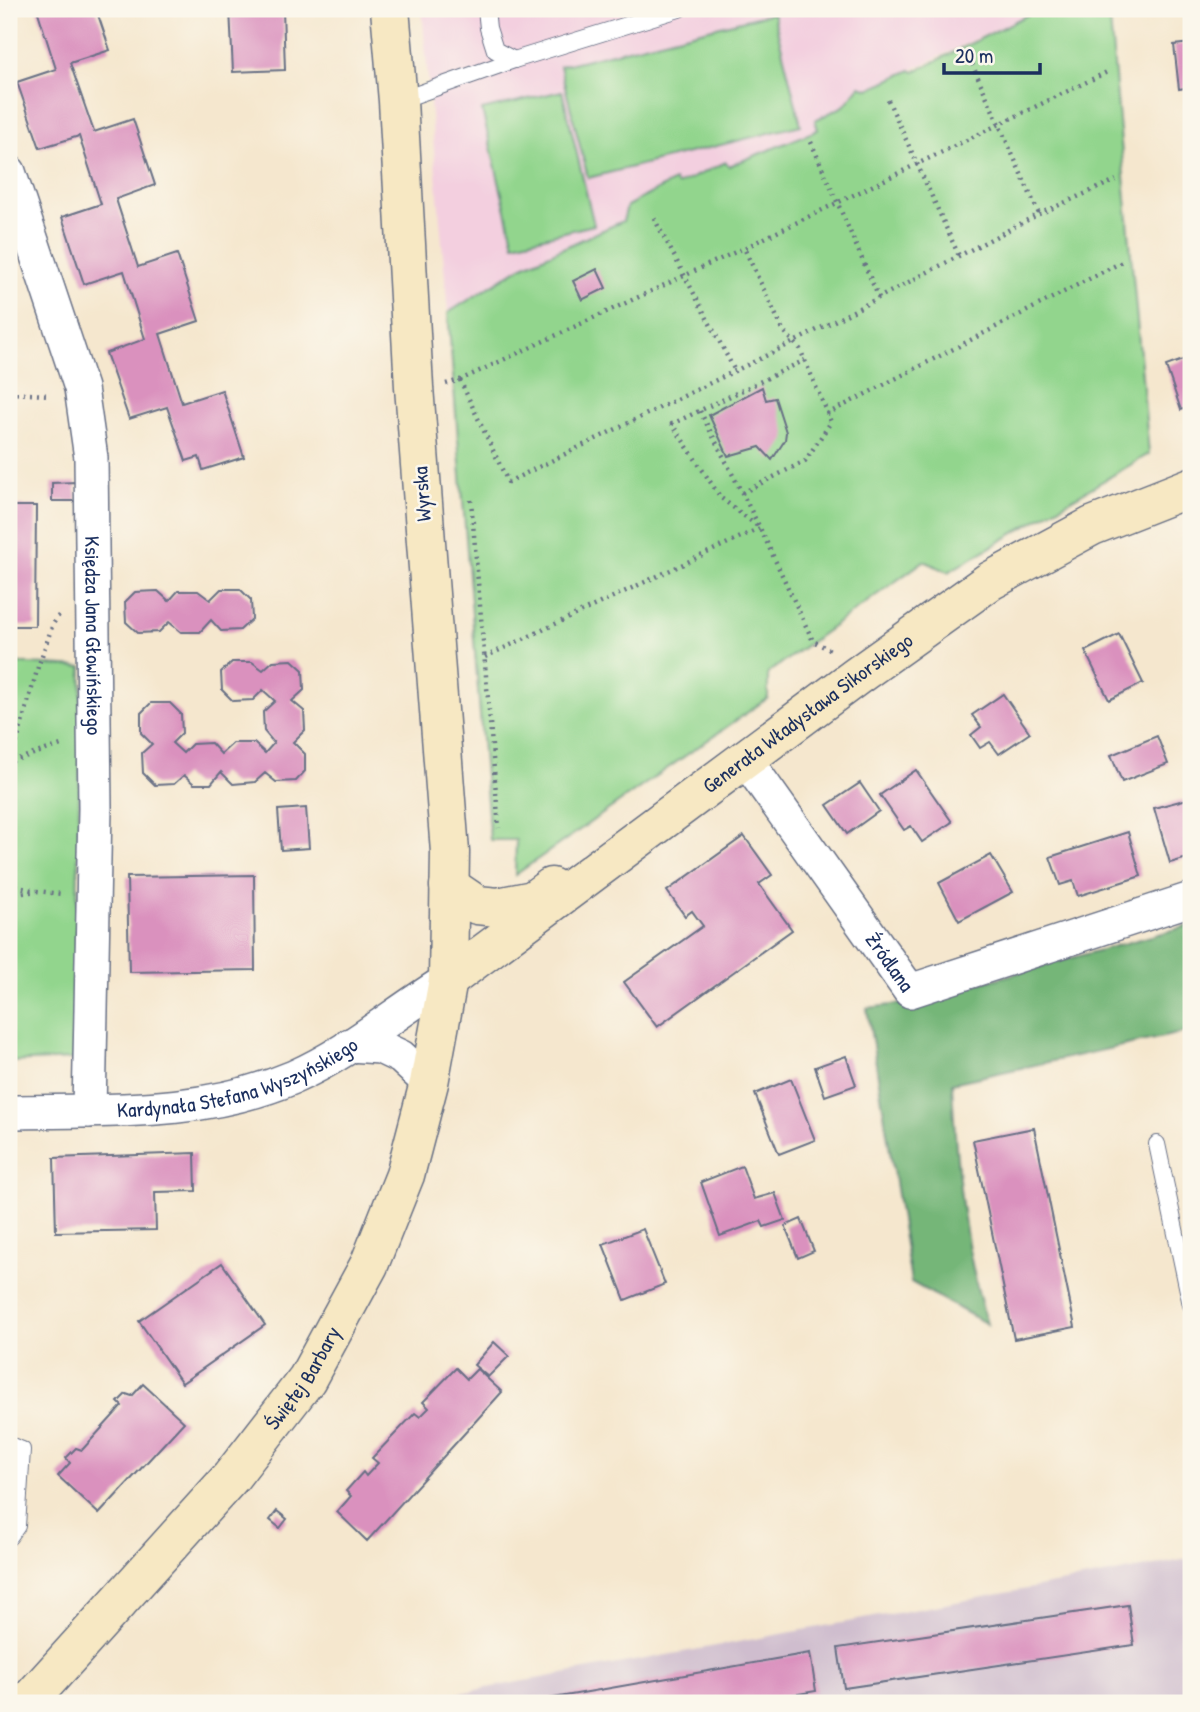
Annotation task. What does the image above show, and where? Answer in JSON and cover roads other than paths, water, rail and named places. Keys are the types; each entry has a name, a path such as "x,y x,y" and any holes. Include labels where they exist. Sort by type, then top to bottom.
{"street":[{"name":"Wyrska","path":"390,9 398,101 414,387 450,852 448,980"},
{"name":"Księdza Jana Głowińskiego","path":"9,172 81,388 91,458 94,734 89,1111"},
{"name":"Generała Władysława Sikorskiego","path":"448,980 857,676 990,581 1092,526 1191,487"},
{"name":"Źródlana","path":"746,760 910,991 1191,899"},
{"path":"449,887 477,905 498,907 533,900 641,824 669,818"},
{"name":"Kardynała Stefana Wyszyńskiego","path":"9,1112 197,1105 237,1097 295,1076 350,1045 448,980"},
{"name":"Świętej Barbary","path":"27,1703 232,1477 307,1379 369,1265 405,1175 429,1083 448,980"},
{"path":"350,1045 380,1046 401,1057 429,1083"}],"lane":[{"path":"486,9 488,28 495,50 514,60"},
{"path":"398,101 514,60 679,9"},
{"path":"1157,1144 1191,1305"},
{"path":"9,1445 22,1450 17,1526 9,1537"}]}
